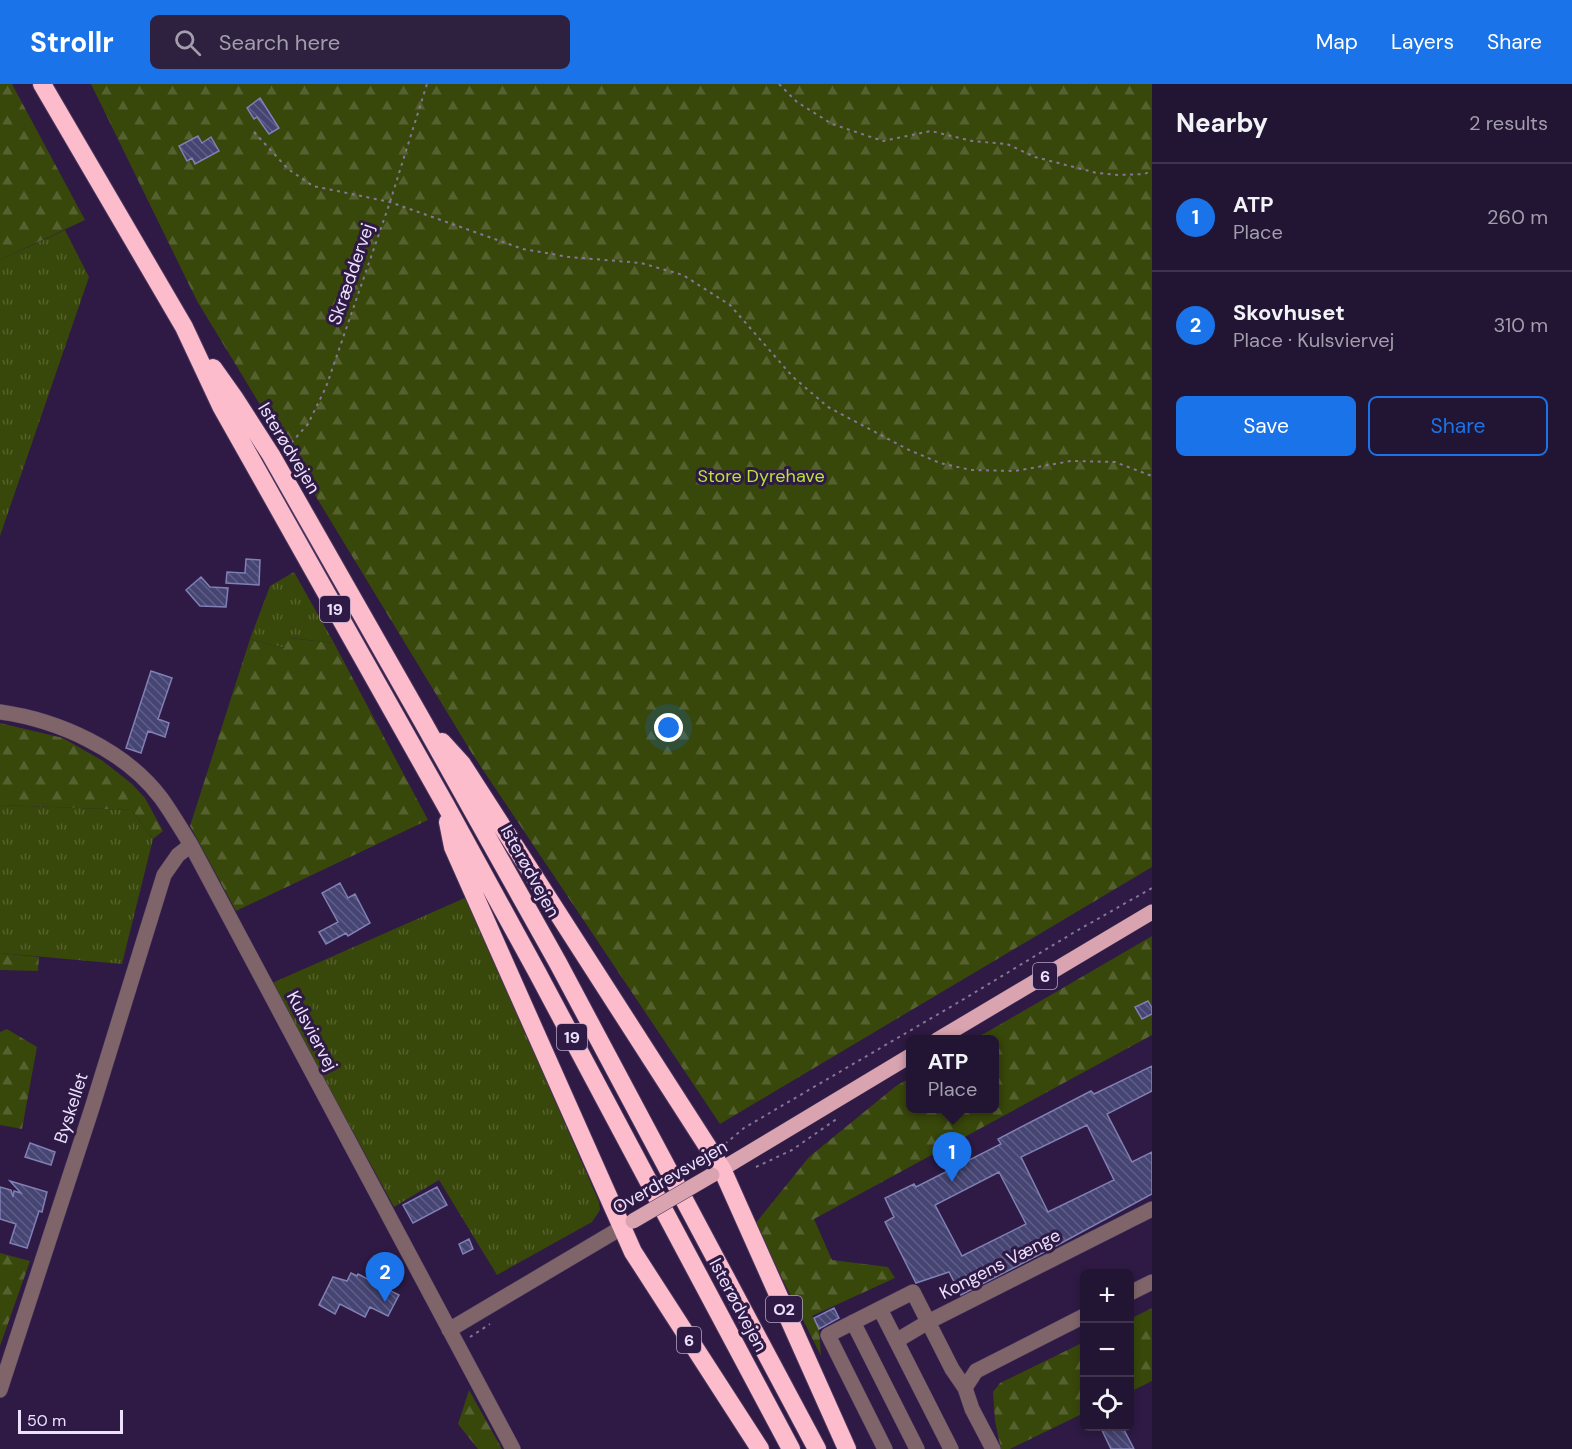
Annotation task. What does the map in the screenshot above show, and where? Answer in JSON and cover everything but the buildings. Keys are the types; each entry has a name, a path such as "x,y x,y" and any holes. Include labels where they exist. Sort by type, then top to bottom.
{"highway":[{"name":"Isterødvejen","path":"42,84 184,327 271,455 423,722 558,963 817,1449"},
{"name":"Isterødvejen","path":"184,327 221,406 537,972 791,1449"},
{"path":"423,722 462,764 716,1166"},
{"path":"445,804 453,847 627,1225"},
{"name":"O2","path":"716,1166 847,1449"},
{"name":"6","path":"627,1225 633,1252 760,1449"}],"main road":[{"name":"6","path":"946,1035 1152,912"},
{"name":"Overdrevsvejen","path":"627,1225 716,1166 906,1058"}],"street":[{"name":"Kulsviervej","path":"0,712 44,722 78,734 112,754 140,775 160,797 190,845 513,1449"},
{"name":"Byskellet","path":"0,1390 92,1108 164,875 178,855 190,845"},
{"name":"Kongens Vænge","path":"885,1449 828,1335 913,1292 928,1322 1152,1209"},
{"name":"Overdrevsvejen","path":"449,1330 627,1225"},
{"path":"1134,1291 1152,1281"},
{"path":"880,1309 951,1449"},
{"path":"965,1388 976,1371 1080,1318"},
{"path":"896,1341 928,1322 952,1369 965,1388 972,1409 993,1449"},
{"path":"853,1323 917,1449"}],"path":[{"name":"Skræddervej","path":"271,455 292,442 308,424 326,387 390,202 427,84"},
{"path":"779,84 797,102 832,124 883,141 931,131 972,141 1007,144 1035,157 1097,173 1119,175 1144,174 1152,171"},
{"path":"254,132 288,170 314,186 390,202 523,249 569,257 641,262 683,275 730,305 793,377 828,407 909,450 940,463 970,470 1015,471 1071,461 1115,462 1152,476"},
{"path":"716,1166 730,1139 744,1128 1152,888"}],"green space":[{"path":"0,84 12,84 85,220 0,260"},
{"name":"Store Dyrehave","path":"91,84 1152,84 1152,867 720,1124 473,755 197,301"},
{"path":"65,230 89,277 0,536 0,260"},
{"path":"294,572 334,643 290,638 284,648 250,639 270,586"},
{"path":"289,638 334,643 428,820 236,911 190,826 250,639 284,648"},
{"path":"0,723 63,738 103,761 132,784 145,798 163,831 153,839 132,810 0,805"},
{"path":"0,805 132,810 153,839 122,964 0,953"},
{"path":"467,897 599,1202 600,1210 592,1222 497,1275 439,1180 394,1207 272,983"},
{"path":"1152,936 1152,1035 814,1219 832,1260 888,1267 895,1278 812,1316 819,1328 821,1356 755,1224 809,1157 906,1080 906,1113 999,1113 999,1035 982,1035"},
{"path":"0,953 39,957 38,971 0,970"},
{"path":"7,1029 37,1047 22,1129 0,1125 0,1032"},
{"path":"0,1253 30,1261 0,1346"},
{"path":"1152,1308 1152,1381 1134,1390 1134,1323 1134,1317"},
{"path":"1080,1344 1080,1415 1010,1449 1001,1449 995,1421 993,1392 1000,1383"},
{"path":"469,1390 502,1449 478,1449 458,1424"}],"place":[{"name":"ATP","path":"952,1182"},
{"name":"Skovhuset","path":"385,1302"}]}
